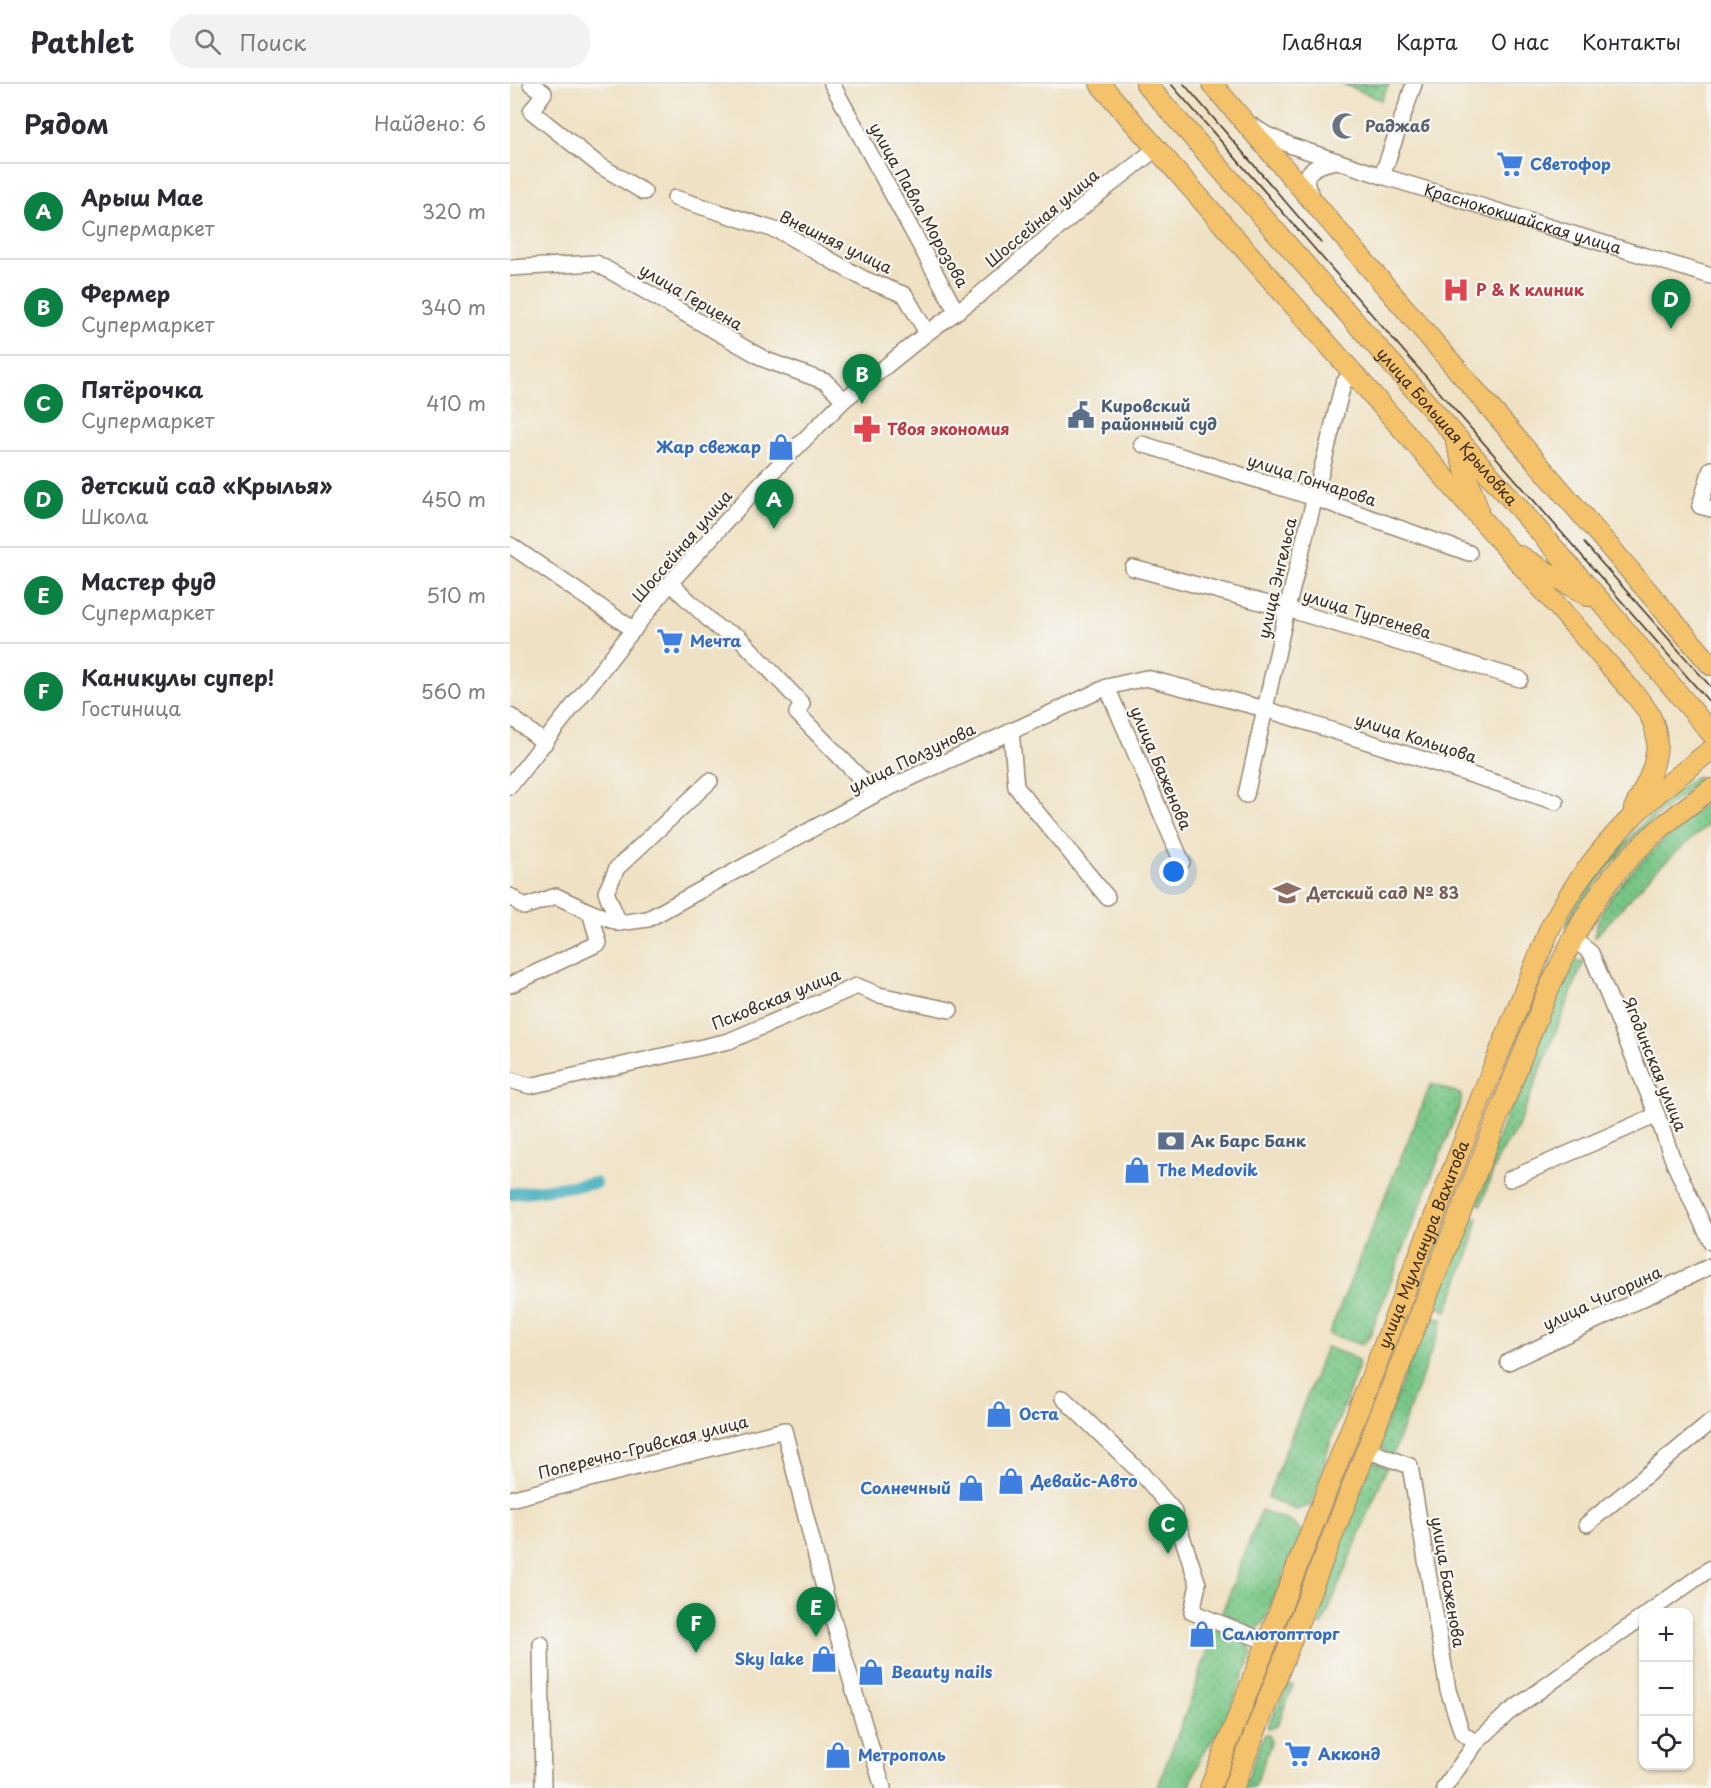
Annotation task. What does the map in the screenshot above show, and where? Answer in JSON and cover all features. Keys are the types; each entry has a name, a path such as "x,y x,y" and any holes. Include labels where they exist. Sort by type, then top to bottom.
{"main road":[{"path":"1100,84 1637,697 1651,717 1657,737 1653,769 1626,823"},
{"name":"улица Большая Крыловка","path":"1146,84 1604,605 1711,733"},
{"name":"Краснококшайская улица","path":"1212,84 1247,123"},
{"path":"1247,123 1711,665"},
{"path":"1454,436 1482,520"},
{"path":"1505,546 1604,605"},
{"name":"улица Мулланура Вахитова","path":"1210,1788 1473,1117 1558,911 1591,863 1626,823 1711,750"},
{"name":"улица Мулланура Вахитова","path":"1233,1788 1547,993 1572,938 1609,881 1639,848 1672,818 1711,789"}],"street":[{"path":"531,84 544,93 531,111 599,165 644,192"},
{"name":"улица Павла Морозова","path":"832,84 956,311"},
{"path":"1382,176 1414,84"},
{"name":"Краснококшайская улица","path":"1247,123 1274,138 1382,176 1711,276"},
{"name":"Шоссейная улица","path":"510,786 670,583 761,483 844,400 927,333 977,297 1156,148"},
{"path":"1327,215 1308,189 1306,180 1308,174 1316,166 1336,160"},
{"name":"Внешняя улица","path":"675,198 781,232 864,279 905,295 927,333"},
{"name":"улица Герцена","path":"510,268 596,263 766,360 826,382 844,400"},
{"name":"улица Энгельса","path":"1245,795 1287,609 1343,384 1352,372"},
{"name":"улица Гончарова","path":"1142,444 1315,498 1469,553"},
{"path":"1706,508 1711,469"},
{"path":"510,545 634,630"},
{"name":"улица Тургенева","path":"1133,568 1287,609 1520,679"},
{"path":"670,583 718,628 739,637 802,704 797,713 876,794"},
{"name":"улица Ползунова","path":"510,896 524,907 556,896 619,923 648,920 876,794 1107,687 1146,678 1265,709"},
{"name":"улица Баженова","path":"1107,687 1182,862"},
{"name":"улица Кольцова","path":"1265,709 1556,802"},
{"path":"510,716 545,743"},
{"path":"1011,730 1016,788 1107,897"},
{"path":"619,923 606,892 617,868 710,781"},
{"path":"510,985 599,943 590,912"},
{"name":"Ягодинская улица","path":"1572,938 1591,953 1657,1115 1674,1163 1711,1242"},
{"name":"Псковская улица","path":"510,1080 530,1086 729,1041 857,986 879,995 950,1010"},
{"path":"1510,1179 1657,1115"},
{"name":"улица Чигорина","path":"1508,1362 1711,1266"},
{"path":"1063,1398 1142,1474 1173,1510 1198,1584 1192,1612 1267,1642"},
{"path":"1587,1524 1711,1422"},
{"name":"Поперечно-Гривская улица","path":"510,1499 784,1430 826,1596 883,1788"},
{"name":"улица Баженова","path":"1366,1450 1410,1466 1449,1690 1462,1732 1476,1743"},
{"path":"1655,1608 1711,1568"},
{"path":"1444,1788 1476,1743 1508,1713 1639,1620"},
{"path":"541,1644 543,1788"}],"green space":[{"path":"1343,84 1389,84 1381,100"},
{"path":"1698,776 1700,781 1633,839 1607,869 1565,927 1583,894 1610,858 1669,798"},
{"path":"1707,802 1711,806 1711,822 1654,872 1595,937 1598,920 1622,882 1658,845"},
{"path":"1584,961 1517,1129 1498,1157 1481,1205 1474,1200 1540,1028 1570,965"},
{"path":"1431,1084 1461,1095 1461,1102 1369,1337 1363,1344 1359,1344 1329,1334"},
{"path":"1478,1218 1470,1251 1447,1311 1431,1305 1466,1219"},
{"path":"1428,1315 1443,1320 1392,1456 1379,1447 1379,1441"},
{"path":"1326,1347 1351,1356 1358,1361 1358,1368 1330,1442 1316,1494 1310,1506 1296,1510 1267,1498"},
{"path":"1372,1462 1387,1467 1322,1626 1313,1622 1319,1592"},
{"path":"1261,1511 1291,1522 1301,1534 1264,1622 1257,1629 1220,1618"},
{"path":"1215,1629 1243,1639 1252,1653 1226,1722 1202,1754 1189,1788 1157,1788 1192,1697"},
{"path":"1289,1684 1293,1686 1277,1726 1271,1729 1267,1727"},
{"path":"1264,1734 1269,1735 1271,1743 1254,1788 1244,1788"}],"waterway":[{"path":"510,1194 595,1183"}],"tram line":[{"path":"1171,84 1711,704"},
{"path":"1184,84 1321,243"},
{"path":"1584,543 1711,687"}],"place":[{"name":"Раджаб","path":"1345,126"},
{"name":"Светофор","path":"1510,164"},
{"name":"Р & К клиник","path":"1456,290"},
{"name":"детский сад «Крылья»","path":"1671,329"},
{"name":"Фермер","path":"862,404"},
{"name":"Кировский районный суд","path":"1081,415"},
{"name":"Твоя экономия","path":"867,429"},
{"name":"Жар свежар","path":"781,447"},
{"name":"Арыш Мае","path":"774,529"},
{"name":"Мечта","path":"670,641"},
{"name":"Детский сад № 83","path":"1287,893"},
{"name":"Ак Барс Банк","path":"1171,1141"},
{"name":"The Medovik","path":"1137,1170"},
{"name":"Оста","path":"999,1414"},
{"name":"Девайс-Авто","path":"1011,1481"},
{"name":"Солнечный","path":"971,1488"},
{"name":"Пятёрочка","path":"1168,1554"},
{"name":"Салютоптторг","path":"1202,1634"},
{"name":"Мастер фуд","path":"816,1637"},
{"name":"Каникулы супер!","path":"696,1653"},
{"name":"Sky lake","path":"824,1659"},
{"name":"Beauty nails","path":"871,1672"},
{"name":"Акконд","path":"1298,1754"},
{"name":"Метрополь","path":"838,1755"}]}
